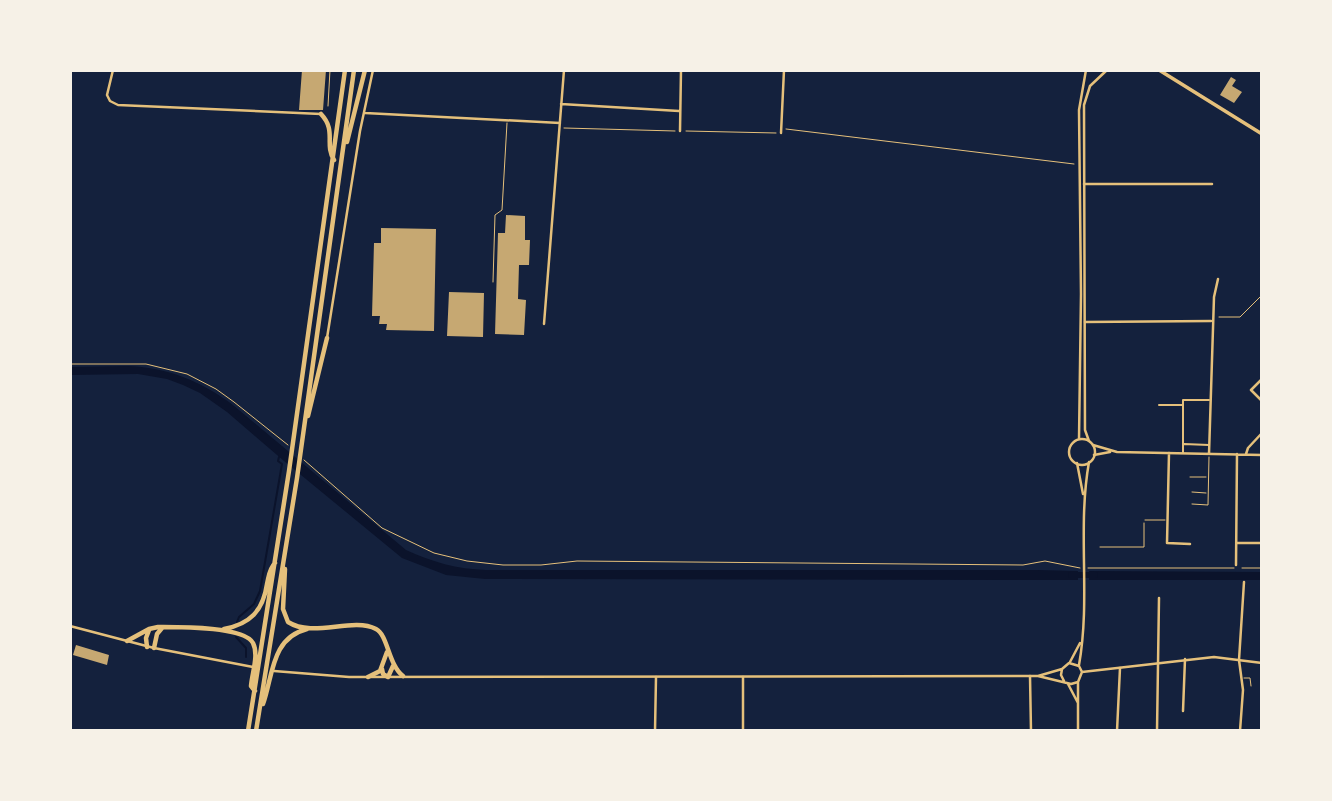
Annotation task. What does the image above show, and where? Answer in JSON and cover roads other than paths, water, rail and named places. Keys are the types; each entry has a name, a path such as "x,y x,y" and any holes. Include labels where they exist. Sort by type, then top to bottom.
{"highway":[{"path":"248,731 298,411 345,70"},
{"path":"256,731 297,478 354,70"},
{"path":"340,177 365,70"},
{"path":"321,114 330,128 330,153 334,160"},
{"path":"300,454 327,338"},
{"path":"219,630 241,625 255,615 263,603 270,570 275,563"},
{"path":"284,564 285,618 298,627 372,628 383,636 393,665 403,677"},
{"path":"127,642 149,629 163,627 243,634 252,642 255,656 251,686 255,691"},
{"path":"150,648 163,627"},
{"path":"259,715 278,652 291,636 313,628"},
{"path":"149,629 146,638 150,648"},
{"path":"368,677 382,668 387,651"},
{"path":"382,668 383,674 388,677 393,665"}],"main road":[{"path":"1159,71 1262,134"}],"street":[{"path":"113,70 107,95 110,101 118,105 321,114"},
{"path":"327,338 373,70"},
{"path":"544,324 564,70"},
{"path":"680,131 681,70"},
{"path":"781,133 784,70"},
{"path":"1084,501 1077,463 1069,452 1079,439 1079,105 1086,70"},
{"path":"1107,70 1090,86 1084,105 1085,430 1093,445 1117,452"},
{"path":"561,104 679,111"},
{"path":"365,113 559,125"},
{"path":"1079,158 1083,184 1081,206"},
{"path":"1083,184 1212,184"},
{"path":"1209,454 1214,291 1218,279"},
{"path":"1081,300 1085,321 1081,344"},
{"path":"1085,321 1213,319"},
{"path":"1262,379 1251,390 1262,401"},
{"path":"1182,453 1183,400 1210,400"},
{"path":"1159,405 1183,405"},
{"path":"1246,454 1248,447 1262,433"},
{"path":"1079,439 1089,441"},
{"path":"1183,444 1209,445"},
{"path":"1093,445 1094,456"},
{"path":"1082,672 1079,666 1082,640 1084,501 1089,462 1094,456 1117,452 1262,454"},
{"path":"1169,453 1167,543 1191,544"},
{"path":"1236,565 1237,454"},
{"path":"1077,463 1089,462"},
{"path":"1237,543 1262,543"},
{"path":"1240,731 1239,660 1244,582"},
{"path":"1157,731 1159,598"},
{"path":"70,626 150,648 248,667 316,675 1038,676 1065,682 1078,681"},
{"path":"1038,676 1062,669 1069,663 1082,640"},
{"path":"1082,672 1214,657 1262,663"},
{"path":"1183,711 1185,659"},
{"path":"1069,663 1079,666"},
{"path":"1117,731 1120,668"},
{"path":"1062,669 1061,675 1079,706"},
{"path":"1078,731 1078,681 1082,672"},
{"path":"1030,676 1031,731"},
{"path":"655,731 656,677"},
{"path":"743,677 743,731"}],"lane":[{"path":"328,106 330,70"},
{"path":"493,282 495,215 502,211 507,120"},
{"path":"1192,504 1208,505 1209,454"},
{"path":"1191,477 1209,477"},
{"path":"1192,492 1209,493"},
{"path":"1144,520 1167,520"},
{"path":"1241,679 1250,678 1251,686"}],"water":[{"path":"127,366 170,372 209,389 233,405 406,550 455,566 486,570 1038,570 1078,571 1078,580 485,579 446,575 402,558 227,412 200,393 167,379 138,374 70,375 70,367"},
{"path":"1089,571 1262,572 1262,580 1089,580"}],"waterway":[{"path":"237,622 254,604 260,591 282,464 278,461 279,457"},
{"path":"1071,575 1095,575"},
{"path":"236,637 246,648 246,657"}]}
